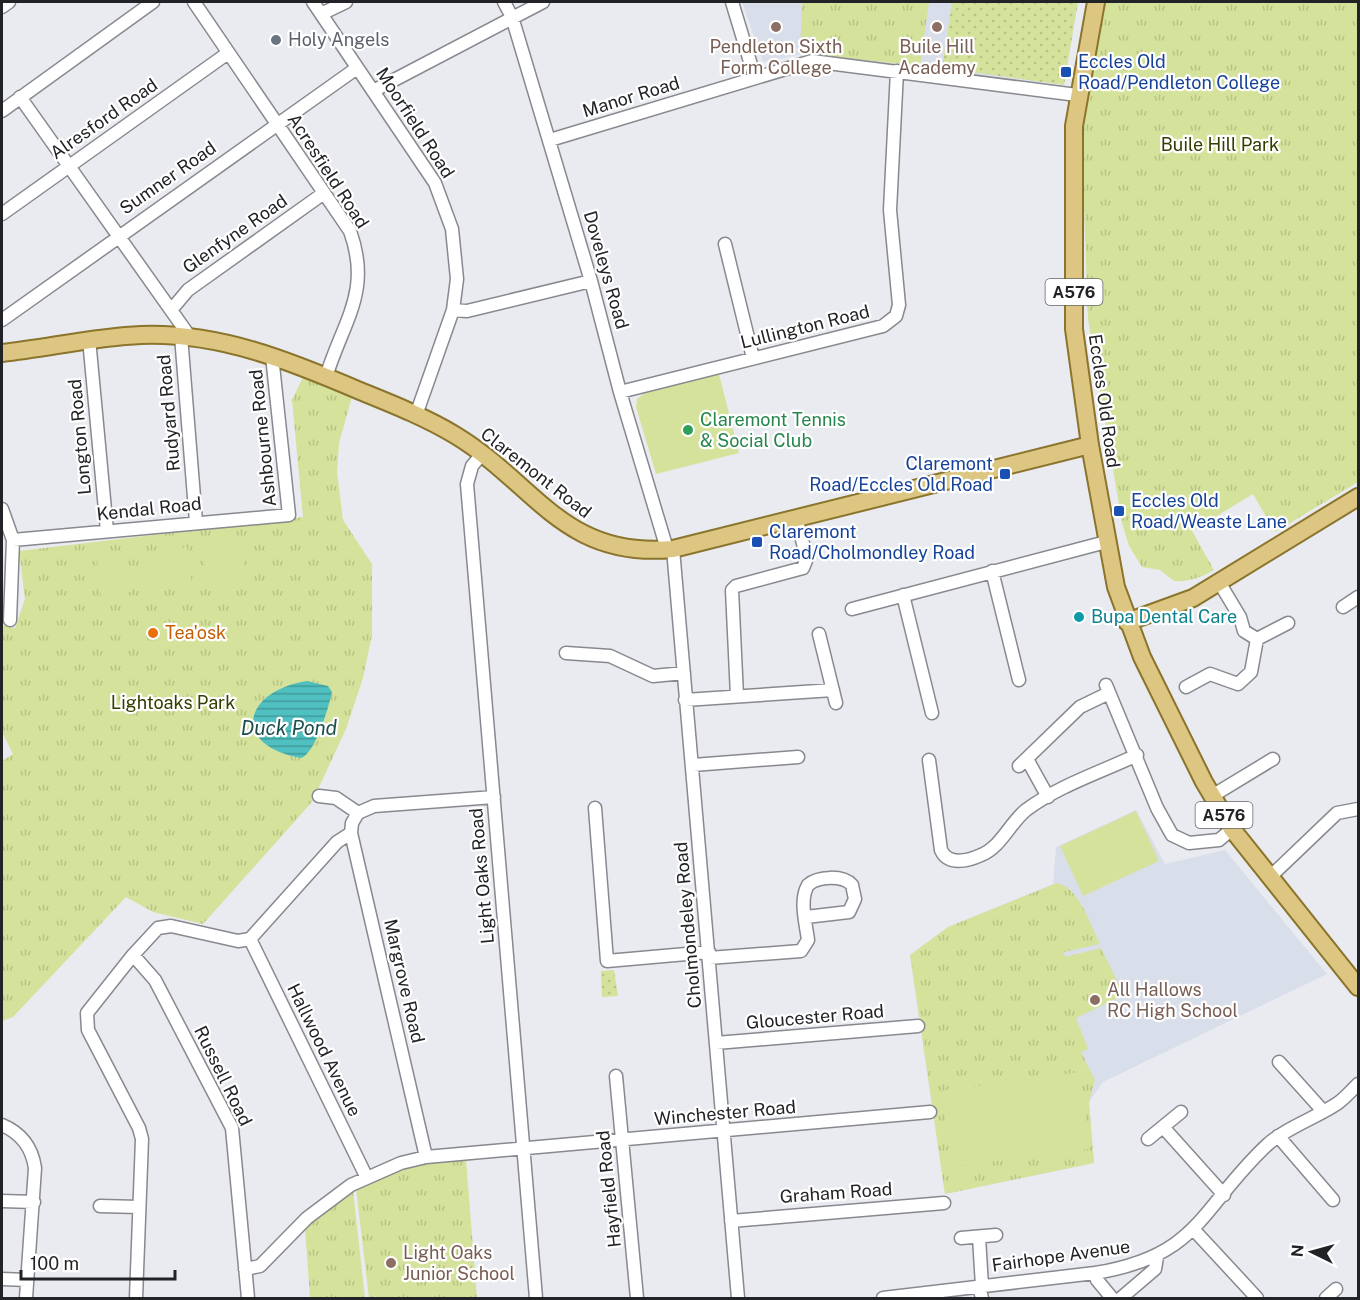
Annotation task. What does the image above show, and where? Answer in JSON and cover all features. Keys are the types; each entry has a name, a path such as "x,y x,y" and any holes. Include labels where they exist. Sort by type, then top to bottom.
{"main road":[{"name":"Eccles Old Road","path":"1096,2 1077,95 1073,146 1074,329 1090,445 1116,587 1127,622 1212,796 1232,829 1359,987"},
{"name":"Claremont Road","path":"2,352 88,339 143,335 185,336 227,342 326,377 416,415 454,435 482,454 582,535 615,546 670,549 1090,445"},
{"path":"1127,622 1193,598 1359,497"}],"street":[{"path":"2,7 9,2"},
{"path":"2,111 153,2"},
{"name":"Acresfield Road","path":"194,2 350,231 357,254 359,275 357,293 326,377"},
{"name":"Moorfield Road","path":"313,2 435,183 452,229 456,269 453,310 416,415"},
{"path":"321,14 346,2"},
{"name":"Doveleys Road","path":"504,2 512,17 550,140 620,392 670,549"},
{"path":"373,91 543,2"},
{"path":"732,2 755,78"},
{"name":"Alresford Road","path":"2,214 228,53"},
{"name":"Manor Road","path":"550,140 812,61 1077,95"},
{"name":"Sumner Road","path":"2,320 275,123 357,68"},
{"name":"Lullington Road","path":"620,392 883,326 896,316 899,299 892,235 890,188 897,71"},
{"path":"20,97 172,309 185,336"},
{"name":"Glenfyne Road","path":"172,309 188,290 324,193"},
{"path":"725,244 753,358"},
{"path":"453,310 467,311 591,281"},
{"name":"Rudyard Road","path":"185,336 196,522"},
{"name":"Longton Road","path":"88,339 107,531"},
{"name":"Ashbourne Road","path":"272,357 289,515"},
{"name":"Light Oaks Road","path":"482,454 472,466 467,484 536,1299"},
{"path":"2,509 13,540 10,620"},
{"name":"Kendal Road","path":"13,540 289,515"},
{"path":"737,696 732,590 736,586 803,568 807,558 796,518"},
{"path":"852,609 1106,542"},
{"name":"Cholmondeley Road","path":"670,549 693,765 738,1299"},
{"path":"992,571 1020,680"},
{"path":"1219,582 1240,617 1244,631 1257,639"},
{"path":"903,595 932,713"},
{"path":"1343,607 1358,598"},
{"path":"1257,639 1288,623"},
{"path":"819,634 836,704"},
{"path":"1186,687 1210,674 1238,684 1251,672 1257,639"},
{"path":"566,653 610,656 652,676 684,674"},
{"path":"1048,796 1023,762 1080,707 1107,689 1137,755 1157,808 1172,836 1189,843 1219,840 1232,829"},
{"path":"685,700 832,690"},
{"path":"929,760 941,850 951,860 970,859 985,854 1025,811 1048,796 1137,755"},
{"path":"693,765 798,757"},
{"path":"1212,796 1273,759"},
{"path":"319,796 336,798 358,813"},
{"path":"136,1299 141,1134 88,1030 86,1018 90,1009 155,930 166,926 238,941 250,939 338,842 351,833 352,823 358,813 374,806 494,797"},
{"path":"595,808 608,961 801,951 808,940 806,917 805,893 812,881 841,878 852,885 855,899 849,912 806,917"},
{"path":"1270,877 1337,813 1359,809"},
{"name":"Margrove Road","path":"351,833 426,1157"},
{"name":"Hallwood Avenue","path":"250,939 366,1176"},
{"name":"Russell Road","path":"133,955 154,980 232,1128 248,1299"},
{"name":"Gloucester Road","path":"716,1043 918,1026"},
{"path":"1280,1062 1323,1111"},
{"name":"Hayfield Road","path":"616,1076 624,1140 637,1299"},
{"name":"Fairhope Avenue","path":"883,1299 954,1290 981,1290 1118,1270 1157,1257 1194,1230 1257,1155 1278,1136 1339,1102 1359,1084"},
{"name":"Winchester Road","path":"245,1269 260,1266 321,1205 366,1176 426,1157 930,1112"},
{"path":"1148,1139 1181,1112"},
{"path":"2,1125 17,1133 32,1153 35,1168 26,1299"},
{"path":"1163,1127 1224,1195"},
{"path":"1278,1136 1333,1200"},
{"path":"2,1201 34,1202"},
{"name":"Graham Road","path":"731,1221 944,1203"},
{"path":"100,1206 139,1207"},
{"path":"1194,1230 1257,1299"},
{"path":"961,1239 996,1235"},
{"path":"979,1237 981,1290"},
{"path":"1121,1299 1155,1269 1157,1257"},
{"path":"1095,1273 1097,1280 1113,1299"},
{"path":"2,1279 27,1280"},
{"path":"1326,1299 1336,1289"}],"shaded area":[{"name":"Buile Hill Academy","path":"742,2 1078,2 1064,85 807,53 763,62"},
{"name":"All Hallows RC High School","path":"1136,810 1165,864 1225,850 1327,974 1103,1082 1089,1102 1094,1163 945,1194 910,955 948,927 1053,884 1056,847"}],"green space":[{"path":"802,2 929,2 920,66 800,53"},
{"path":"952,2 1078,2 1064,85 942,68"},
{"name":"Buile Hill Park","path":"1102,2 1358,2 1358,482 1275,532 1253,494 1192,531 1214,570 1185,581 1174,581 1160,570 1142,567 1129,546 1122,523 1088,319 1081,122 1085,113 1084,91"},
{"name":"Claremont Tennis & Social Club","path":"719,374 739,453 656,474 636,407 637,399 645,393"},
{"name":"Lightoaks Park","path":"303,377 352,397 339,443 337,472 343,520 372,564 372,635 363,678 346,729 312,802 203,924 153,912 126,897 13,1017 2,1021 2,761 13,754 2,732 2,625 15,628 25,599 19,551 303,517 292,400"},
{"path":"242,541 246,579 207,583 203,545"},
{"path":"187,547 192,585 146,590 142,553"},
{"path":"125,554 130,592 101,596 97,558"},
{"path":"1136,811 1159,861 1083,896 1060,846"},
{"path":"1057,883 1065,886 1078,899 1100,944 1064,952 1065,957 1101,948 1124,995 1076,1018 1088,1049 1081,1052 1095,1080 1089,1102 1094,1163 945,1194 910,955 948,927"},
{"path":"614,970 618,996 602,997 601,971"},
{"path":"1079,1072 1089,1149 952,1167 941,1091"},
{"name":"Light Oaks Junior School","path":"466,1159 477,1298 369,1298 356,1189 414,1164"},
{"path":"353,1190 365,1298 310,1298 305,1228 323,1211"}],"water":[{"name":"Duck Pond","path":"307,681 328,686 332,692 316,739 306,755 301,758 278,751 263,742 255,731 253,718 258,706 269,695 285,687"}],"place":[{"name":"Pendleton Sixth Form College","path":"776,27"},
{"name":"Buile Hill Academy","path":"937,27"},
{"name":"Holy Angels","path":"276,40"},
{"name":"Eccles Old Road/Pendleton College","path":"1066,72"},
{"name":"Claremont Tennis & Social Club","path":"688,430"},
{"name":"Claremont Road/Eccles Old Road","path":"1005,474"},
{"name":"Eccles Old Road/Weaste Lane","path":"1119,511"},
{"name":"Claremont Road/Cholmondley Road","path":"757,542"},
{"name":"Bupa Dental Care","path":"1079,617"},
{"name":"Tea'osk","path":"153,633"},
{"name":"All Hallows RC High School","path":"1095,1000"},
{"name":"Light Oaks Junior School","path":"391,1263"}]}
